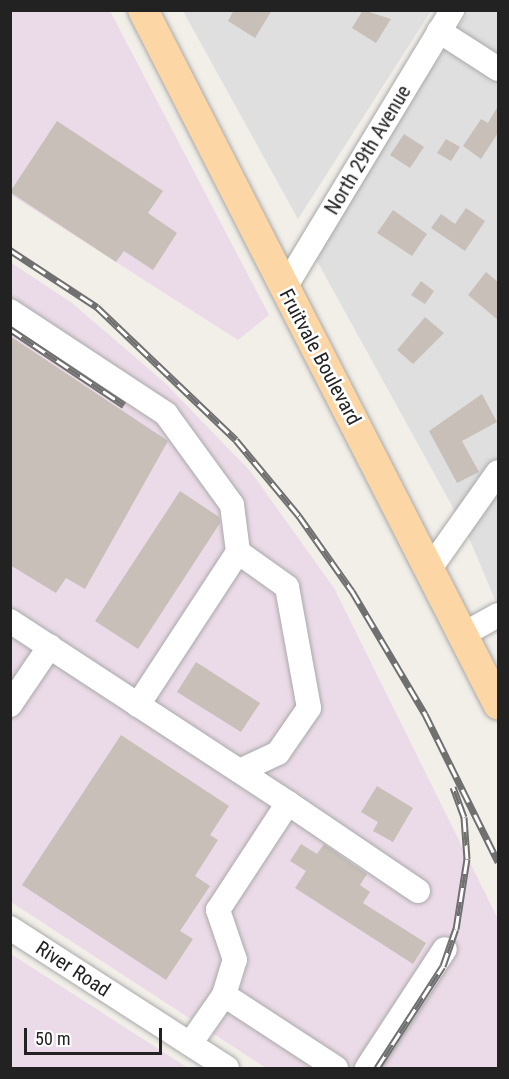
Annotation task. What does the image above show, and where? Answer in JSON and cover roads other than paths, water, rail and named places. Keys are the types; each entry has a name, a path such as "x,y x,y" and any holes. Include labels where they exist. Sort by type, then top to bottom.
{"main road":[{"name":"Fruitvale Boulevard","path":"143,10 284,289 431,567 498,704"}],"street":[{"name":"North 29th Avenue","path":"284,289 452,10"},
{"path":"439,31 498,69"},
{"path":"10,311 166,414 232,505 238,552 138,705"},
{"path":"431,567 498,472"},
{"path":"238,552 287,587 309,708 278,753 240,771"},
{"path":"464,634 498,615"},
{"path":"10,621 240,771 418,891"},
{"path":"10,705 50,646"},
{"path":"189,1044 224,995 235,960 218,910 288,803"},
{"name":"River Road","path":"10,927 227,1068"},
{"path":"367,1068 445,949"},
{"path":"224,995 336,1068"}],"railway":[{"path":"10,250 97,307 236,440 299,516 352,591 425,714 498,862"},
{"path":"10,329 124,405"},
{"path":"377,1068 443,966 456,929 467,859 464,817 453,787"}]}
